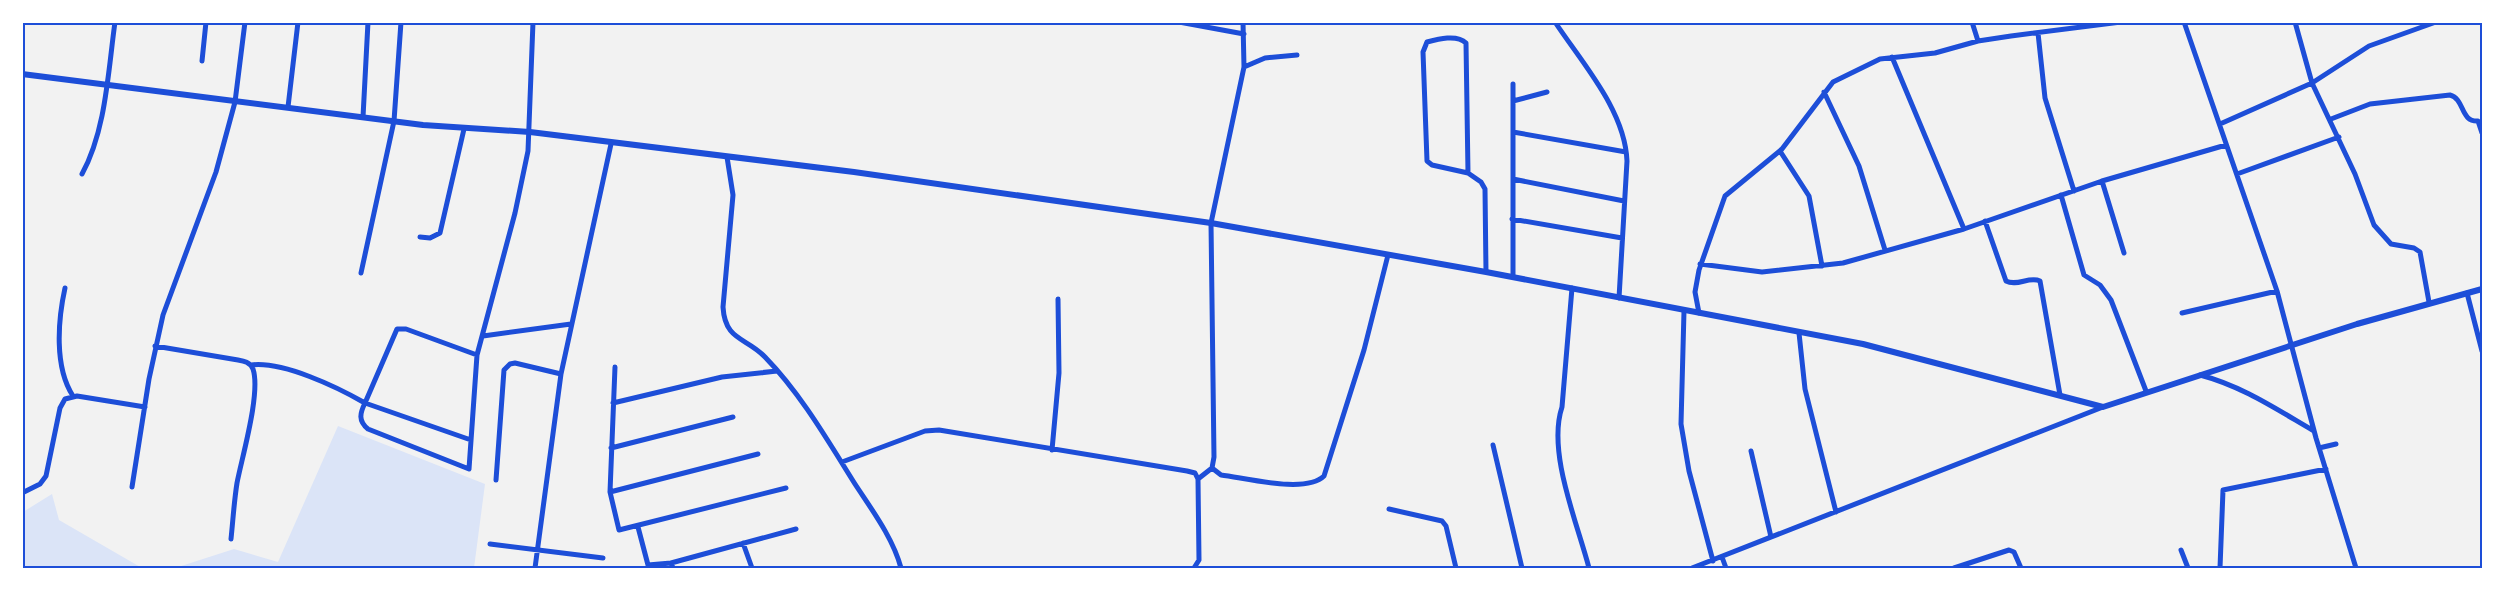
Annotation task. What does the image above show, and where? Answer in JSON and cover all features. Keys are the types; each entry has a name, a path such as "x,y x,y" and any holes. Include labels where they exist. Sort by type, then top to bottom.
{"street":[{"path":"82,174 97,136 115,22"},
{"path":"202,61 206,22"},
{"path":"132,487 163,315 206,207 235,102 245,22"},
{"path":"288,107 298,22"},
{"path":"363,117 368,22"},
{"path":"361,273 394,121 401,22"},
{"path":"477,355 406,329 397,329 365,403 361,417 368,429 469,469 477,355 515,213 530,132 533,22"},
{"path":"1179,22 1244,34"},
{"path":"1198,478 1212,468 1214,457 1211,223 1244,67 1243,22"},
{"path":"1555,22 1607,102 1622,132 1626,152 1619,298"},
{"path":"1972,22 1978,41"},
{"path":"1699,313 1695,292 1700,264 1725,196 1780,152 1824,92 1844,75 1867,63 1892,57 1935,53 1978,41 2121,22"},
{"path":"2184,22 2277,291 2314,431 2356,568"},
{"path":"2295,22 2312,83 2331,119 2382,237 2394,246 2414,248 2420,252 2429,302"},
{"path":"2220,124 2312,83 2369,46 2436,22"},
{"path":"2038,33 2045,98 2074,191"},
{"path":"1468,173 1466,43 1461,39 1450,38 1427,42 1423,52 1427,161 1432,165 1468,173 1481,182 1485,189 1486,272"},
{"path":"1244,67 1265,57 1297,55"},
{"path":"1892,57 1964,229"},
{"path":"22,74 464,129 530,132 989,190 1211,223 1513,277 1863,344 2103,407"},
{"path":"1513,84 1513,277"},
{"path":"1513,101 1547,92"},
{"path":"1824,92 1858,166 1885,250"},
{"path":"2331,119 2370,104 2450,94 2458,98 2466,116 2472,121 2480,120 2482,133"},
{"path":"420,237 430,238 440,233 464,129"},
{"path":"1512,132 1626,152"},
{"path":"2237,174 2339,137"},
{"path":"535,568 561,374 611,144"},
{"path":"1700,264 1762,272 1863,259 1885,250 1964,229 2102,181 2226,145"},
{"path":"1780,152 1809,196 1822,266"},
{"path":"727,157 733,195 724,317 729,330 763,354 777,371 842,462 898,556 901,568"},
{"path":"1512,179 1624,201"},
{"path":"2102,181 2124,253"},
{"path":"2061,195 2084,275 2100,285 2111,300 2146,391"},
{"path":"1512,219 1622,238"},
{"path":"1985,221 2006,281 2013,284 2033,279 2040,281 2060,395"},
{"path":"1212,468 1221,475 1301,486 1318,482 1324,476 1364,350 1388,255"},
{"path":"65,288 60,323 62,357 65,384 73,396"},
{"path":"1572,288 1562,406 1556,426 1566,485 1589,568"},
{"path":"1692,568 2146,391 2429,302 2482,289"},
{"path":"2182,313 2277,291"},
{"path":"2467,293 2482,351"},
{"path":"1052,450 1059,373 1058,299"},
{"path":"1684,311 1681,424 1689,471 1713,561"},
{"path":"483,336 571,324"},
{"path":"1799,333 1805,389 1836,512"},
{"path":"156,346 287,370 365,403 471,440"},
{"path":"496,480 504,370 510,364 515,363 561,374"},
{"path":"231,539 237,483 252,408 254,381 250,365"},
{"path":"615,367 610,492 617,528 622,531 786,488"},
{"path":"613,403 722,377 777,371"},
{"path":"2200,375 2222,381 2268,402 2314,431"},
{"path":"22,493 40,484 46,476 60,408 65,399 73,396 145,407"},
{"path":"611,448 733,417"},
{"path":"842,462 933,430 1195,473 1198,478 1199,560 1194,568"},
{"path":"2319,448 2336,444"},
{"path":"1493,445 1522,568"},
{"path":"1752,451 1771,537"},
{"path":"610,492 758,454"},
{"path":"2220,568 2223,490 2326,469"},
{"path":"1389,509 1442,521 1446,526 1456,568"},
{"path":"638,527 648,565 672,566 796,529"},
{"path":"743,543 752,568"},
{"path":"490,544 603,558"},
{"path":"1954,568 2009,550 2014,552 2021,568"},
{"path":"2181,550 2188,568"},
{"path":"1722,557 1726,568"}],"shaded area":[{"path":"338,426 485,484 474,568 175,568 234,549 278,562"},
{"path":"52,494 59,520 142,568 23,568 23,512"}]}
